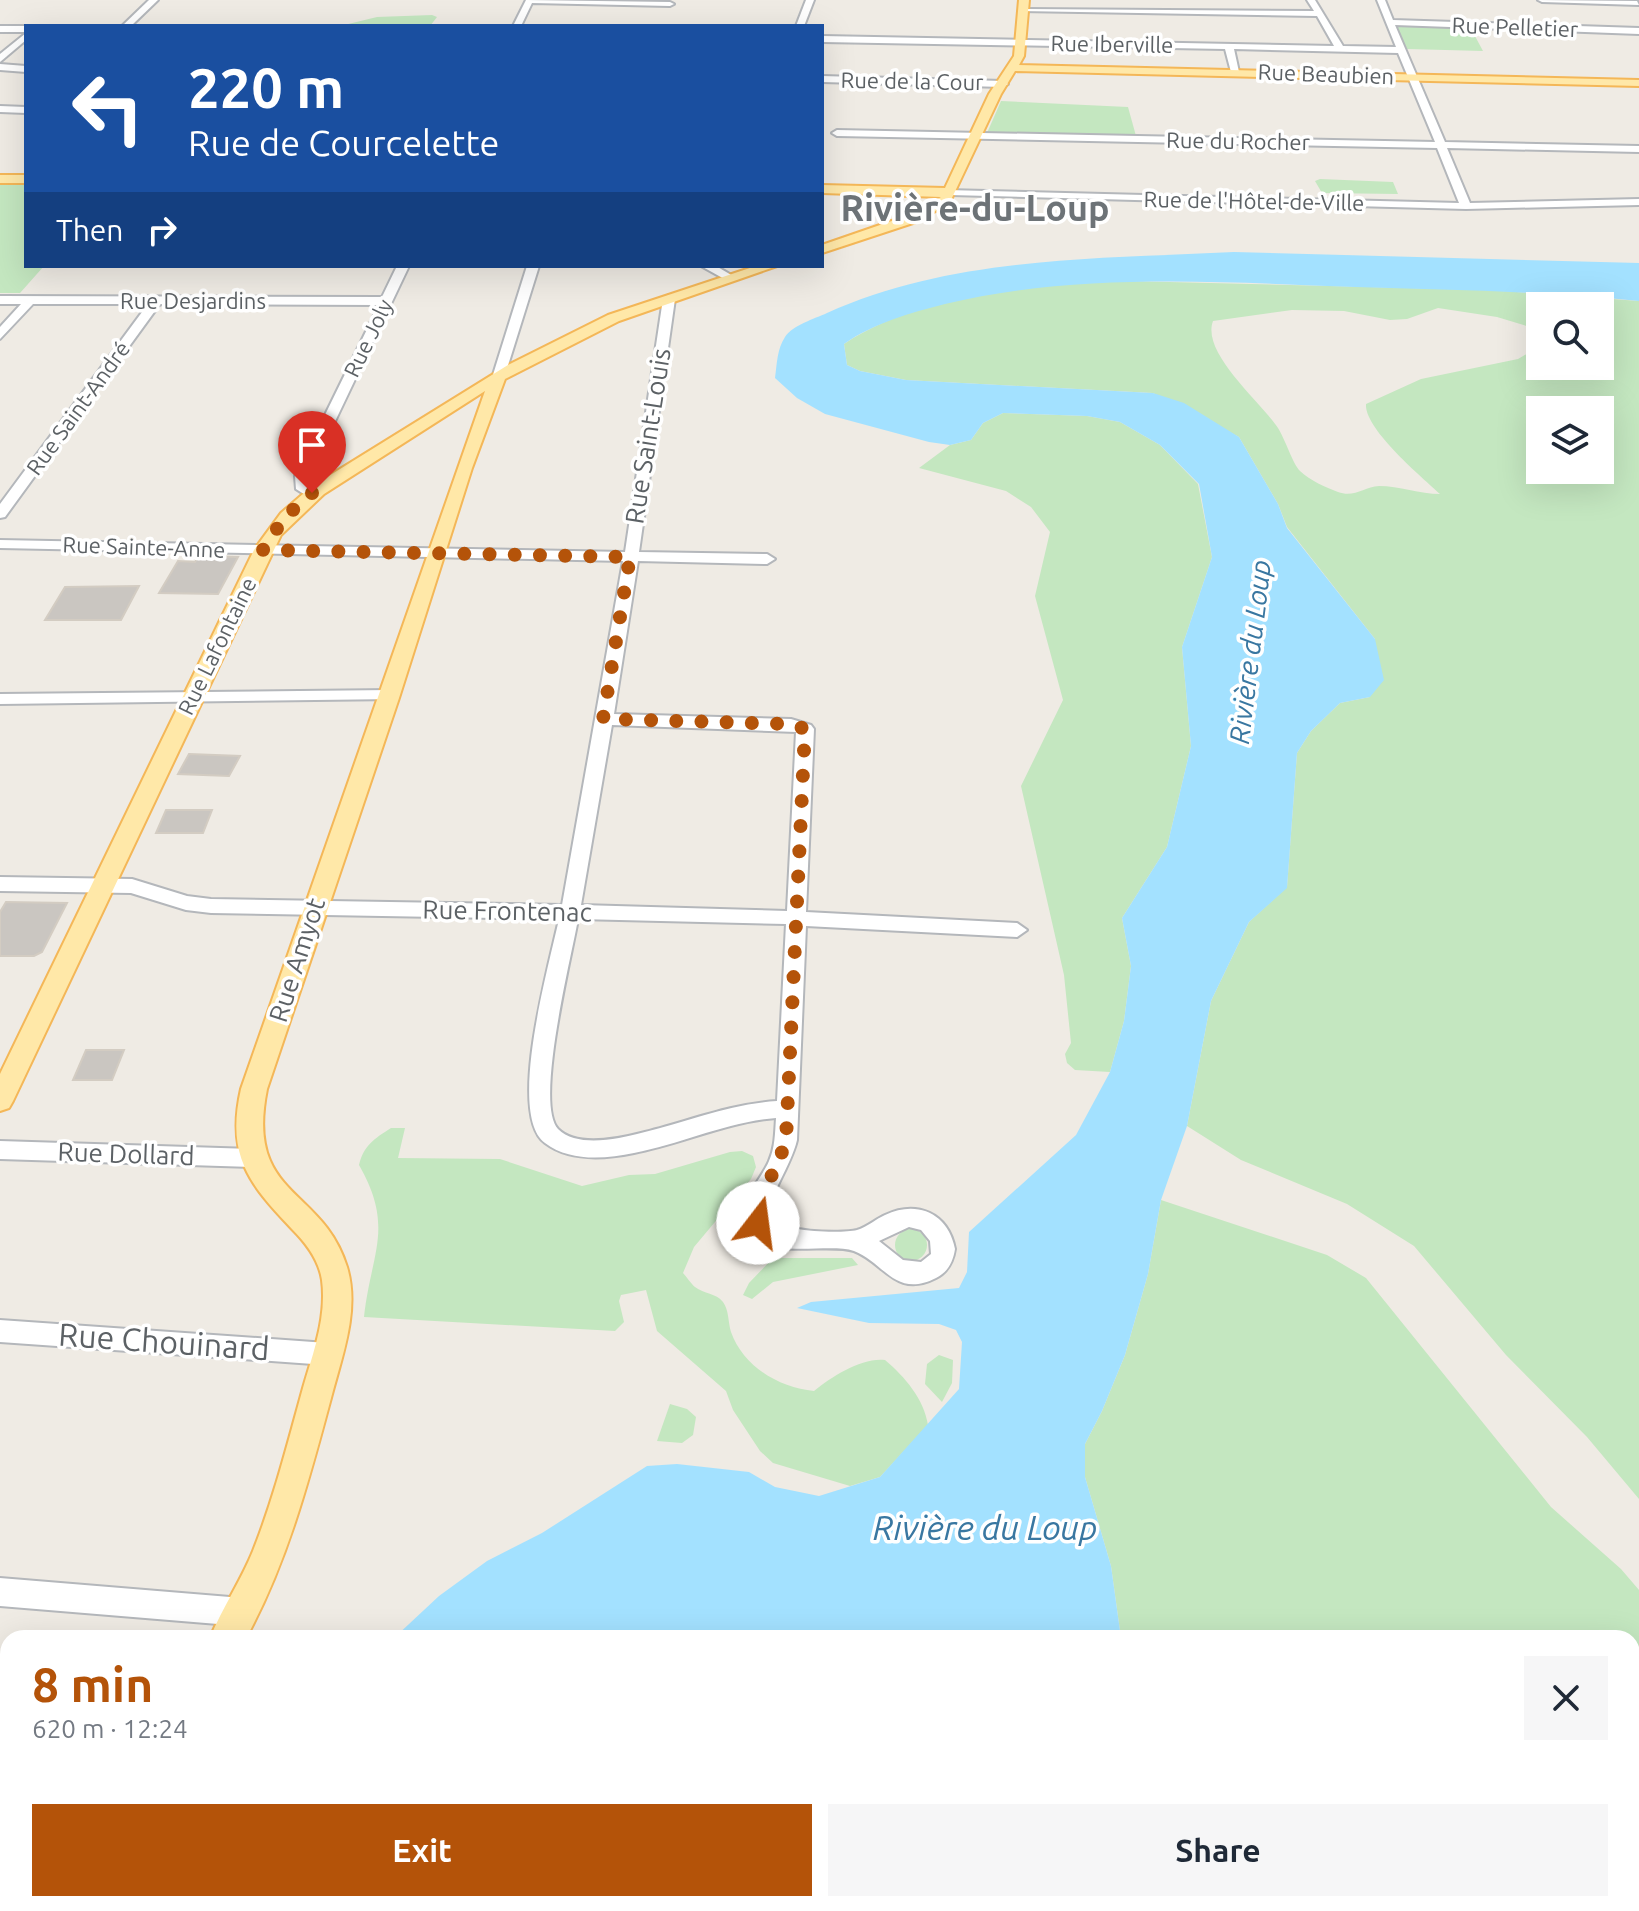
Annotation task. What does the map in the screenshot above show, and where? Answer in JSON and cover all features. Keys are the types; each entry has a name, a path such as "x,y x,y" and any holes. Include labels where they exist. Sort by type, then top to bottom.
{"main road":[{"path":"824,248 926,212 950,192 1013,68 1022,42 1024,5"},
{"name":"Rue Beaubien","path":"1013,68 1639,83"},
{"path":"0,171 24,172"},
{"path":"0,179 24,179"},
{"name":"Rue de l'Hôtel-de-Ville","path":"824,189 950,192"},
{"name":"Rue Lafontaine","path":"0,1101 263,550 284,518 312,493 432,418 592,327 764,268"},
{"name":"Rue Amyot","path":"232,1630 282,1518 327,1354 337,1301 334,1268 324,1246 270,1190 252,1158 248,1130 250,1109 314,908 391,695 477,429 498,378"},
{"path":"432,418 459,416 469,420 477,429"}],"street":[{"path":"128,24 154,0"},
{"path":"801,24 810,0"},
{"path":"1311,0 1340,49"},
{"path":"1381,0 1466,206"},
{"path":"1542,0 1637,3"},
{"path":"518,24 529,1 670,4"},
{"path":"1024,5 1321,14"},
{"name":"Rue Pelletier","path":"1390,22 1639,31"},
{"path":"0,29 24,29"},
{"path":"0,59 24,38"},
{"name":"Rue Iberville","path":"824,39 1401,50"},
{"path":"1229,46 1235,72"},
{"path":"0,67 24,69"},
{"name":"Rue de la Cour","path":"824,79 1003,84"},
{"path":"0,109 24,110"},
{"name":"Rue du Rocher","path":"837,133 1639,149"},
{"name":"Rue de l'Hôtel-de-Ville","path":"950,192 1466,206 1639,202"},
{"name":"Rue Joly","path":"312,493 301,484 311,457 402,268"},
{"name":"Rue Amyot","path":"498,378 532,268"},
{"path":"711,268 732,279"},
{"name":"Rue Saint-Louis","path":"669,299 630,557 537,1095 542,1126 551,1136 588,1149 645,1141 728,1116 786,1109"},
{"name":"Rue Desjardins","path":"0,300 386,301"},
{"path":"0,335 30,300"},
{"name":"Rue Saint-André","path":"0,514 156,301"},
{"name":"Rue Sainte-Anne","path":"0,544 767,559"},
{"path":"0,699 391,695"},
{"path":"603,719 802,726 806,732 786,1140 781,1162 757,1206 758,1223 766,1232 780,1238 854,1241"},
{"name":"Rue Frontenac","path":"0,884 144,888 199,905 761,915 795,920 1017,930"},
{"name":"Rue Dollard","path":"0,1150 252,1158"},
{"name":"Rue Chouinard","path":"0,1331 327,1354"},
{"path":"0,1592 242,1612"}],"green space":[{"path":"377,17 437,17 432,24 348,24"},
{"path":"1395,23 1469,25 1483,51 1407,49"},
{"path":"1001,101 1128,107 1136,136 987,133"},
{"path":"1315,181 1393,182 1398,194 1322,193"},
{"path":"0,182 24,183 24,268 42,268 20,293 0,293"},
{"path":"1128,281 1526,293 1526,326 1497,317 1438,308 1407,319 1390,320 1344,311 1292,310 1213,321 1212,334 1224,362 1278,428 1297,468 1308,478 1344,494 1379,486 1440,494 1384,439 1374,426 1366,404 1421,379 1518,359 1526,354 1526,380 1614,380 1614,299 1639,301 1639,1499 1587,1437 1506,1355 1414,1246 1347,1204 1241,1160 1187,1126 1211,1001 1249,922 1287,887 1297,753 1311,731 1340,703 1370,697 1375,639 1287,527 1278,504 1239,437 1153,393 906,380 860,371 847,365 844,344 908,313 981,294"},
{"path":"1003,413 1087,416 1120,422 1160,445 1198,484 1212,557 1182,647 1191,746 1167,847 1122,918 1131,966 1124,1021 1110,1072 1075,1070 1067,1063 1065,1054 1071,1043 1064,975 1021,786 1063,700 1035,596 1050,532 1031,507 1006,491 919,468 950,445 971,440 983,423"},
{"path":"391,1128 405,1128 398,1158 500,1159 582,1186 629,1175 655,1174 730,1152 742,1151 753,1156 756,1167 751,1179 694,1247 683,1273 695,1287 723,1302 737,1344 753,1365 764,1373 788,1385 814,1391 839,1374 867,1361 885,1360 912,1389 928,1425 880,1477 850,1486 773,1463 760,1451 733,1410 726,1391 657,1331 646,1290 621,1295 619,1301 624,1322 615,1331 364,1317 378,1224 370,1187 359,1165 370,1143"},
{"path":"1161,1200 1327,1255 1366,1278 1551,1507 1621,1569 1639,1590 1639,1630 1120,1630 1111,1566 1085,1477 1085,1444 1125,1355 1148,1274"},
{"path":"911,1229 922,1234 927,1245 922,1256 911,1261 900,1256 895,1245 900,1234"},
{"path":"773,1258 852,1258 858,1265 773,1282 752,1299 743,1295 749,1283"},
{"path":"939,1355 953,1360 952,1383 942,1402 925,1384 927,1364"},
{"path":"670,1404 687,1409 696,1417 693,1435 682,1443 657,1441"}],"water":[{"name":"Rivière du Loup","path":"1234,252 1639,263 1639,301 1614,299 1614,292 1526,293 1252,283 1097,283 995,294 945,304 880,324 844,344 847,365 860,371 906,380 1153,393 1184,403 1239,437 1278,504 1287,528 1375,639 1384,680 1370,697 1340,703 1311,731 1297,753 1287,888 1249,922 1211,1001 1187,1126 1161,1200 1148,1274 1125,1355 1085,1444 1085,1477 1111,1566 1120,1630 403,1630 439,1596 487,1561 542,1533 647,1466 677,1464 749,1472 775,1487 819,1496 880,1477 959,1389 962,1342 956,1330 939,1324 869,1323 797,1308 811,1302 959,1288 967,1272 969,1232 1076,1135 1110,1072 1124,1021 1131,966 1122,918 1167,847 1191,746 1182,647 1212,557 1199,484 1160,445 1120,422 1087,416 1003,413 983,423 971,440 950,445 825,414 797,398 775,378 782,342 793,329 804,323 875,294 925,280 1027,264"}],"building":[{"path":"199,556 238,557 218,594 159,593 178,561 195,562"},
{"path":"139,586 121,620 45,620 65,587"},
{"path":"189,754 240,756 229,776 178,774"},
{"path":"166,810 212,810 203,833 156,833"},
{"path":"6,902 67,903 42,952 34,956 0,956 0,912"},
{"path":"86,1050 124,1050 112,1080 73,1080"}],"district":[{"name":"Rivière-du-Loup","path":"975,208"}],"route":[{"path":"312,493 277,526 263,550 630,557 603,719 791,724 805,729 786,1140 781,1162 757,1206 758,1223"}]}
